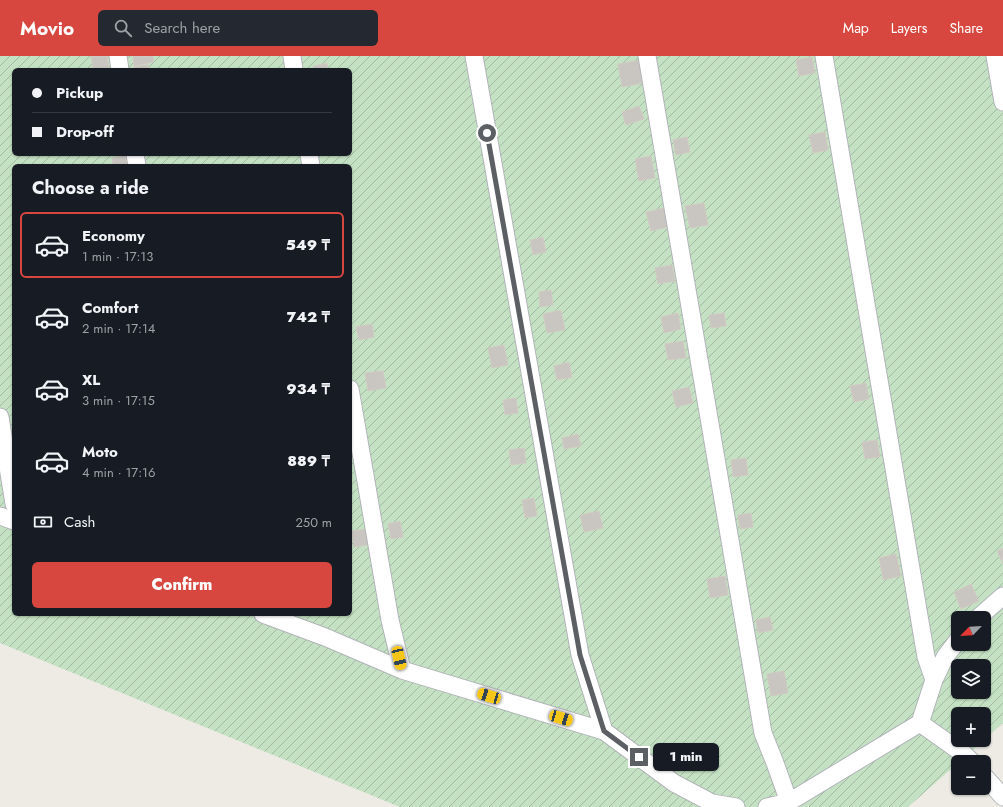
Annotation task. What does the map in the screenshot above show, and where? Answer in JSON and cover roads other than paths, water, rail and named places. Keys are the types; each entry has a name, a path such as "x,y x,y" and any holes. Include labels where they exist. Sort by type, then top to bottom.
{"street":[{"path":"118,56 120,68"},
{"path":"292,56 294,68"},
{"path":"474,56 580,655 604,731"},
{"path":"647,56 763,733 776,763 789,802"},
{"path":"824,56 926,657 934,680"},
{"path":"995,56 1003,102"},
{"path":"352,401 390,620 402,670"},
{"path":"0,417 12,492"},
{"path":"0,516 12,520"},
{"path":"986,611 1003,596"},
{"path":"268,616 325,637 402,670 604,731 674,783 712,803 736,807"},
{"path":"767,807 789,802 920,723 934,680 945,657 951,649"},
{"path":"920,723 965,755"},
{"path":"991,784 1003,797"}]}
